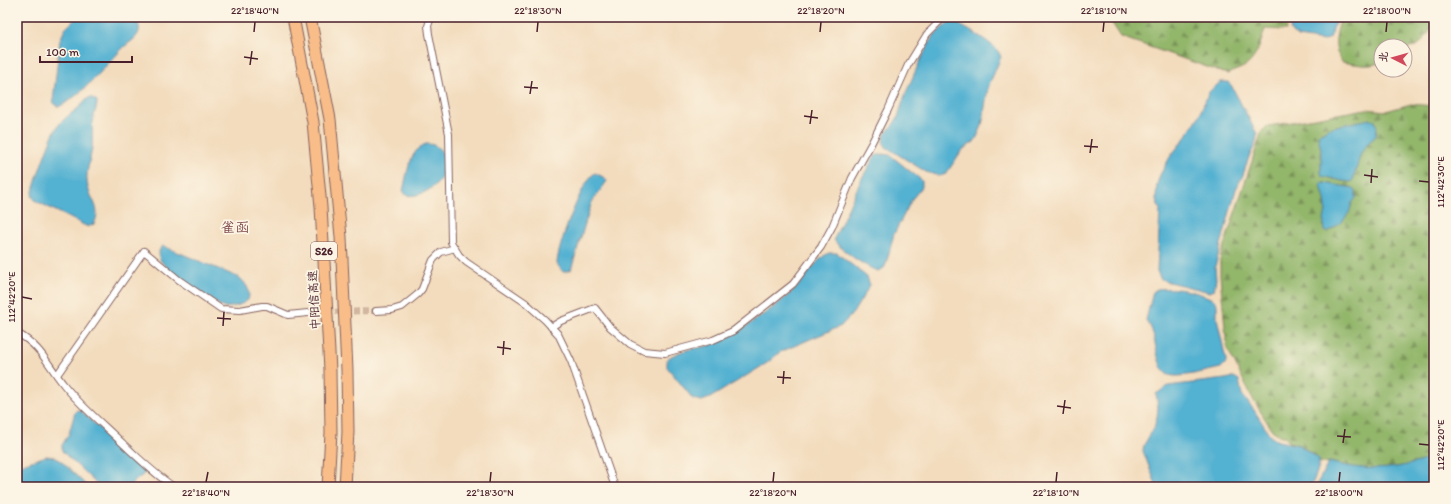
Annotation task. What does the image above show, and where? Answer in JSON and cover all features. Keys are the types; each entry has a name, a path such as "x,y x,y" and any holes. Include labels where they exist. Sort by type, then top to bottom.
{"highway":[{"name":"中阳信高速","path":"293,17 307,83 313,122 322,215 331,378 331,432 328,487"},
{"name":"S26","path":"310,17 330,119 339,214 347,370 348,432 345,487"}],"street":[{"path":"430,17 429,34 449,134 451,242 466,262 526,303 551,327 563,343 571,361 615,487"},
{"path":"551,327 561,321 595,308 610,327 630,344 644,351 665,353 713,340 733,331 793,284 821,248 832,227 852,178 875,137 908,65 927,34 944,17"},
{"path":"376,311 392,310 402,307 422,289 436,255 455,248"},
{"path":"57,375 144,251 179,280 221,310 240,310 267,306 288,315 318,312"},
{"path":"17,333 36,347 79,402 130,450 174,487"}],"green space":[{"path":"1108,17 1291,17 1286,30 1265,29 1259,48 1251,61 1247,65 1227,74 1121,37"},
{"path":"1341,17 1434,17 1434,21 1429,32 1418,45 1413,47 1413,38 1373,38 1372,65 1342,62 1336,46"},
{"path":"1411,104 1434,106 1434,457 1394,468 1382,469 1357,468 1329,462 1320,463 1319,459 1305,449 1299,445 1289,442 1285,437 1272,430 1254,401 1227,348 1220,275 1220,260 1222,252 1262,131 1269,126 1366,109 1386,111"}],"water":[{"path":"77,17 135,17 139,26 139,32 137,36 124,47 93,80 75,96 58,107 53,101 60,40 65,29"},
{"path":"1294,17 1337,17 1330,38 1324,41 1298,37 1292,33 1290,29"},
{"path":"949,22 955,22 981,37 994,47 1001,57 988,87 982,126 977,137 974,142 962,150 946,174 940,176 926,172 886,147 883,142 885,134 898,117 905,95 933,36"},
{"path":"1221,82 1228,82 1231,85 1257,136 1255,145 1236,189 1215,267 1216,279 1214,290 1210,292 1165,281 1160,278 1157,271 1160,210 1156,199 1157,184 1160,175 1170,157 1198,118 1209,92"},
{"path":"88,98 92,98 97,101 93,120 92,147 87,181 97,212 94,224 88,227 36,201 32,196 43,160 55,131 65,118"},
{"path":"1370,119 1375,121 1377,127 1376,136 1367,144 1361,153 1353,180 1351,182 1342,181 1322,176 1319,134 1332,127"},
{"path":"426,144 437,147 443,154 445,165 444,171 436,184 427,191 411,196 406,195 403,191 412,157 420,147"},
{"path":"881,154 890,155 920,179 922,181 922,187 912,199 894,234 884,268 878,271 854,258 841,248 834,239 862,178 875,156"},
{"path":"595,173 605,178 607,181 592,202 571,270 563,272 557,264 561,244 577,201 590,178"},
{"path":"1324,183 1354,188 1356,192 1356,198 1352,203 1349,213 1342,222 1328,232 1324,231 1326,207 1321,184"},
{"path":"163,246 240,278 248,288 248,300 235,306 222,307 187,284 162,263 159,253"},
{"path":"829,253 837,253 867,277 870,285 853,313 841,326 780,352 767,363 710,398 702,401 693,399 667,367 667,359 679,352 707,346 717,342 731,336 748,325 789,295 811,269"},
{"path":"1157,289 1187,290 1216,301 1217,318 1226,360 1226,363 1221,368 1180,376 1169,375 1165,372 1159,361 1153,333 1146,320 1153,292"},
{"path":"1234,377 1239,380 1242,395 1254,410 1271,437 1278,441 1299,445 1319,459 1319,467 1311,487 1157,487 1143,451 1144,445 1154,428 1157,417 1158,407 1156,394 1168,386"},
{"path":"77,410 81,411 145,470 144,474 127,487 100,487 66,455 62,451 62,445 69,434 75,412"},
{"path":"46,456 54,457 60,460 88,487 17,487 17,466"},
{"path":"1434,457 1434,487 1315,487 1329,462 1369,469 1406,465"}],"tunnel":[{"path":"326,312 376,311"}],"district":[{"name":"雀函","path":"235,227"}]}
